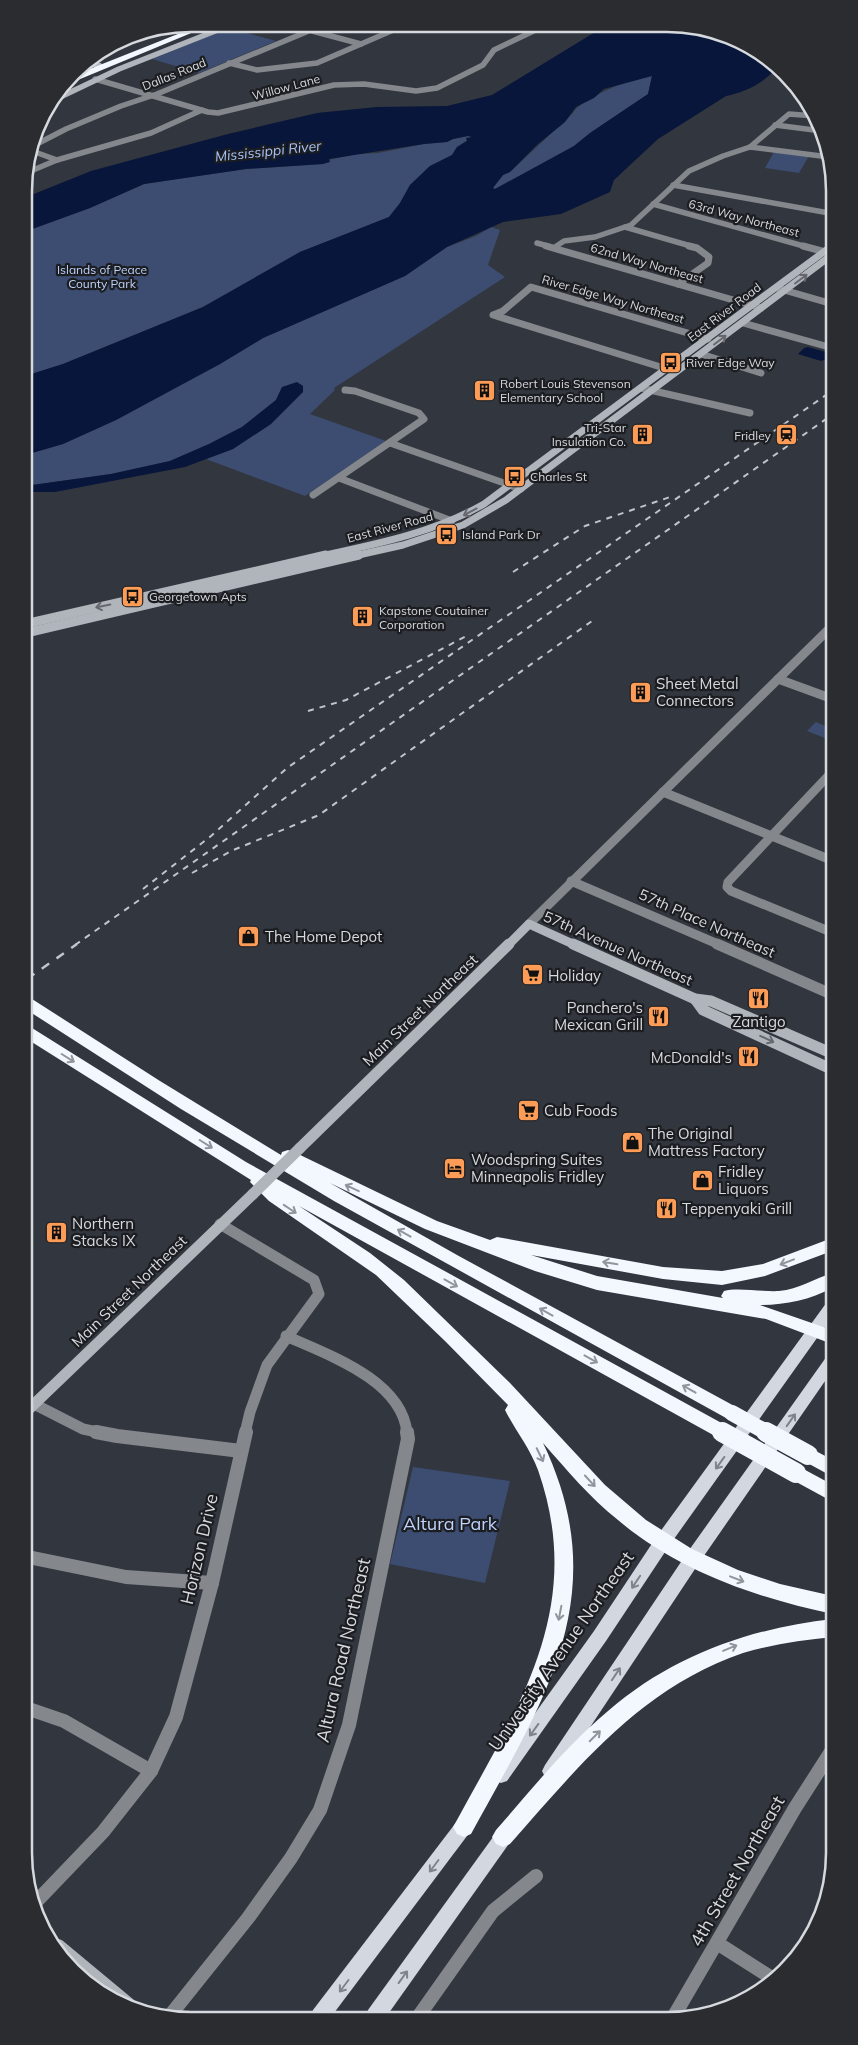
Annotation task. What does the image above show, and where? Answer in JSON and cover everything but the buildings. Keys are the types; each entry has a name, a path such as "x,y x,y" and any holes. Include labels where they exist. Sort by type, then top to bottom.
{"highway":[{"path":"87,72 187,32"},
{"path":"33,1007 145,1080 283,1164 386,1223 825,1465"},
{"path":"32,1035 240,1166 825,1490"},
{"path":"145,1080 322,1173 412,1216 505,1254 597,1283 768,1313 825,1334"},
{"path":"240,1166 277,1200 388,1276 505,1389 616,1507 638,1525 727,1576 754,1586 825,1603"},
{"path":"412,1216 496,1242 663,1273 696,1277 733,1277 754,1273 775,1267 825,1247"},
{"path":"505,1254 568,1269 746,1298 764,1299 792,1296 825,1283"},
{"path":"447,1333 512,1407 539,1451 557,1498 562,1520 565,1553 562,1609 548,1659 528,1707 464,1827"},
{"path":"503,1837 598,1733 634,1701 663,1682 698,1662 748,1642 786,1632 825,1629"}],"main road":[{"path":"66,94 95,79 213,32"},
{"path":"95,65 100,66"},
{"name":"East River Road","path":"33,622 397,539 452,521 486,503 826,251"},
{"name":"East River Road","path":"33,631 425,539 478,518 521,489 826,261"},
{"name":"57th Avenue Northeast","path":"529,924 694,999 711,1001 825,1051"},
{"name":"Main Street Northeast","path":"32,1406 253,1194 529,924"},
{"name":"57th Avenue Northeast","path":"694,999 703,1010 825,1065"},
{"name":"University Avenue Northeast","path":"324,2012 464,1827 600,1636 663,1541 825,1315"},
{"path":"379,2012 540,1787 693,1558 825,1370"},
{"path":"71,1957 112,1991"}],"street":[{"name":"Dallas Road","path":"40,142 66,129 151,96 304,32"},
{"path":"316,32 361,44"},
{"path":"229,63 257,70 322,62 389,32"},
{"name":"Willow Lane","path":"34,170 57,160 151,133 202,110 218,113 230,112 334,85 364,84 416,90 437,88 483,65 494,50 532,32"},
{"path":"95,79 202,110"},
{"path":"556,247 557,244 564,241 595,236 625,228 694,168 750,147 782,122 787,115 792,113 806,115"},
{"path":"776,125 813,130"},
{"path":"750,147 821,156"},
{"path":"37,153 57,160"},
{"path":"673,185 826,212"},
{"name":"63rd Way Northeast","path":"653,204 826,250"},
{"path":"625,228 697,248 708,254 708,263 678,284"},
{"name":"62nd Way Northeast","path":"537,243 762,308"},
{"name":"River Edge Way Northeast","path":"667,369 493,315 503,311 531,287 708,339"},
{"path":"775,288 826,302"},
{"path":"742,323 826,346"},
{"path":"701,354 761,373"},
{"path":"640,388 750,414"},
{"path":"313,496 422,421 424,417 419,413 355,391 346,390"},
{"path":"390,443 521,489"},
{"path":"339,478 452,521"},
{"name":"Main Street Northeast","path":"529,924 826,632"},
{"path":"778,679 826,696"},
{"path":"826,778 728,882 727,887 732,891 826,930"},
{"path":"663,792 826,858"},
{"name":"57th Place Northeast","path":"571,881 826,992"},
{"name":"Horizon Drive","path":"39,1899 103,1832 151,1770 176,1716 212,1583 250,1412 267,1365 318,1294 314,1280 220,1224"},
{"name":"Altura Road Northeast","path":"173,2011 248,1918 291,1858 320,1810 349,1724 407,1448 408,1439 404,1413 385,1390 362,1372 286,1336"},
{"path":"32,1408 83,1429 117,1436 241,1451"},
{"path":"32,1558 126,1577 212,1583"},
{"path":"32,1710 64,1721 151,1770"},
{"name":"4th Street Northeast","path":"677,2012 825,1761"},
{"path":"422,2012 493,1912 536,1876"},
{"path":"717,1943 768,1975"}],"green space":[{"path":"219,32 243,32 276,41 199,73 152,59"},
{"path":"652,76 648,94 574,146 495,189 492,188 503,175 510,172 586,101 621,84"},
{"name":"Islands of Peace County Park","path":"472,137 457,147 452,155 430,166 410,185 400,203 389,217 300,252 203,307 63,364 33,374 33,229 90,208 144,184 246,169 323,164 328,160 357,154 378,153 424,144 447,142 453,139"},
{"path":"774,152 809,156 799,173 765,168"},
{"path":"491,227 500,230 488,265 505,277 334,388 335,390 310,414 386,441 305,496 206,459 233,449 271,424 282,387 276,400 242,427 170,461 111,474 33,485 33,453 63,444 116,420 220,364 263,338 405,276 447,247 476,236"},
{"path":"816,722 826,726 826,738 807,731"},
{"name":"Altura Park","path":"413,1467 510,1481 485,1583 390,1564"}],"water":[{"name":"Mississippi River","path":"595,32 667,32 698,36 718,41 737,49 755,59 772,73 761,82 726,96 658,139 614,180 610,192 561,214 503,222 447,247 405,276 263,338 220,364 116,420 63,444 33,453 33,374 63,364 203,307 300,252 389,217 400,203 410,185 430,166 452,155 457,147 467,141 466,138 472,137 468,136 447,142 329,159 330,162 323,164 246,169 144,184 90,208 33,229 33,194 91,171 228,134 317,113 377,107 447,106 492,95","holes":["652,76 648,94 574,146 495,189 493,188 503,175 510,172 538,144 565,122 576,107 594,98 604,89"]},
{"path":"808,347 826,352 826,359 821,361 798,354"},
{"path":"297,382 303,386 303,392 271,424 233,449 185,467 55,492 33,492 33,485 111,474 170,461 242,427 276,400 282,387"}],"railway":[{"path":"143,889 211,836 287,768 826,395"},
{"path":"75,945 826,419"},
{"path":"513,572 585,526 670,497"},
{"path":"192,873 231,851 319,815 592,621"},
{"path":"308,711 346,700 470,634"},
{"path":"33,975 77,944"}],"place":[{"name":"River Edge Way","path":"670,362"},
{"name":"Robert Louis Stevenson Elementary School","path":"484,390"},
{"name":"Tri-Star Insulation Co.","path":"642,434"},
{"name":"Fridley","path":"787,435"},
{"name":"Charles St","path":"514,476"},
{"name":"Island Park Dr","path":"446,534"},
{"name":"Georgetown Apts","path":"133,596"},
{"name":"Kapstone Coutainer Corporation","path":"363,617"},
{"name":"Sheet Metal Connectors","path":"640,692"},
{"name":"The Home Depot","path":"249,936"},
{"name":"Holiday","path":"532,975"},
{"name":"Zantigo","path":"759,998"},
{"name":"Panchero's Mexican Grill","path":"659,1016"},
{"name":"McDonald's","path":"748,1057"},
{"name":"Cub Foods","path":"528,1110"},
{"name":"The Original Mattress Factory","path":"632,1142"},
{"name":"Woodspring Suites Minneapolis Fridley","path":"455,1168"},
{"name":"Fridley Liquors","path":"702,1180"},
{"name":"Teppenyaki Grill","path":"666,1208"},
{"name":"Northern Stacks IX","path":"56,1232"}]}
